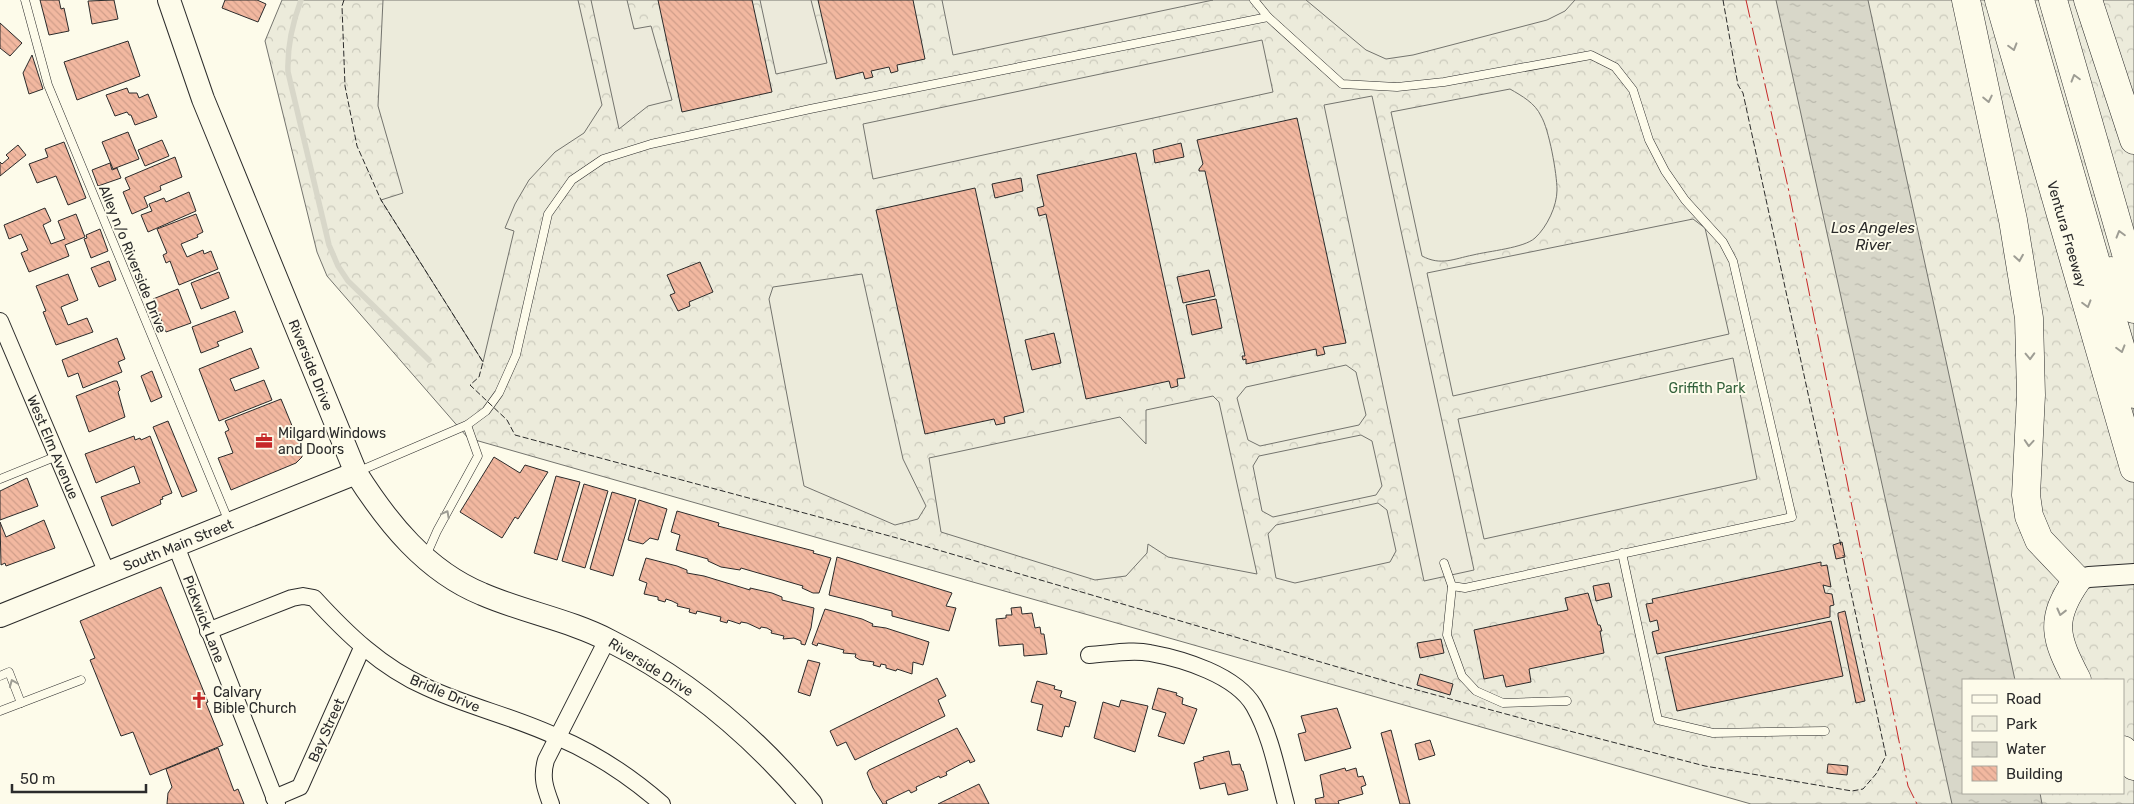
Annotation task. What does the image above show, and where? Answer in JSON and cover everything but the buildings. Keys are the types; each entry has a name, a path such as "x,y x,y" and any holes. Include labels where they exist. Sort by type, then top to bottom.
{"highway":[{"path":"1966,0 2013,220 2029,318 2031,395 2026,495 2029,516 2039,540 2077,580 2060,612 2058,633 2060,648 2076,679"},
{"name":"Ventura Freeway","path":"1999,0 2134,468"},
{"path":"2020,0 2134,394"},
{"path":"2032,0 2118,294 2134,309"},
{"path":"2053,0 2134,281"},
{"path":"2088,0 2134,140"},
{"path":"2124,751 2134,766"}],"main road":[{"name":"Riverside Drive","path":"169,0 203,99 356,473 373,500 401,535 425,558 480,594 607,640 645,660 736,725 784,772 811,804"},
{"name":"South Main Street","path":"0,616 356,473"}],"street":[{"name":"West Elm Avenue","path":"0,321 107,573"},
{"name":"Pickwick Lane","path":"176,546 276,801"},
{"path":"2077,580 2099,576 2134,574"},
{"name":"Bridle Drive","path":"208,631 292,598 303,596 314,598 362,648 400,674 426,687 558,737 632,778 662,804"},
{"path":"551,804 542,772 607,640"},
{"name":"Bay Street","path":"276,801 300,787 362,648"},
{"path":"1089,655 1149,652 1202,668 1230,681 1253,704 1266,730 1286,804"}],"lane":[{"name":"Alley n/o Riverside Drive","path":"25,0 48,85 230,524"},
{"path":"1254,0 1268,17 1342,84 1397,87 1444,82 1591,55 1615,67 1634,90 1649,140 1665,171 1685,200 1723,242 1733,261 1792,517 1465,588 1452,586"},
{"path":"356,473 467,425 486,410 494,399 516,355 548,214 572,180 603,160 651,144 820,107 1268,17"},
{"path":"425,558 437,531 478,456 467,425"},
{"path":"0,479 57,456"},
{"path":"1622,553 1658,720 1712,733 1826,730"},
{"path":"1444,563 1452,586 1447,635 1462,676 1476,690 1503,703 1567,701"},
{"path":"0,676 9,672 21,703"},
{"path":"0,711 81,680"}],"green space":[{"name":"Griffith Park","path":"282,0 2134,0 2134,804 1751,804 468,438 327,276 317,252 265,41"},
{"path":"383,0 578,0 602,105 584,133 555,152 529,180 515,204 505,228 514,231 483,362 381,200 403,193 378,106"},
{"path":"1306,0 1575,0 1565,11 1547,20 1413,55 1386,59 1366,50"},
{"path":"1510,89 1528,100 1535,107 1544,122 1550,141 1557,183 1557,196 1547,222 1535,238 1515,247 1447,261 1435,261 1422,256 1391,112"},
{"path":"1693,219 1705,228 1729,334 1453,396 1427,273"},
{"path":"862,274 903,459 926,506 918,519 895,525 804,486 769,299 773,287"},
{"path":"1733,358 1757,479 1484,539 1458,419"},
{"path":"1346,365 1356,372 1366,415 1359,425 1260,446 1248,440 1237,398 1246,387"},
{"path":"1213,396 1219,402 1257,574 1168,557 1148,544 1147,553 1126,576 1095,580 941,532 929,458 1120,417 1146,444 1146,410"},
{"path":"1361,435 1372,441 1382,486 1376,495 1273,517 1262,511 1253,466 1259,456"},
{"path":"1378,503 1387,510 1396,551 1390,562 1295,583 1276,578 1268,534 1276,525"}],"shaded area":[{"path":"591,0 627,0 634,29 651,26 672,100 648,106 619,129"},
{"path":"760,0 811,0 827,63 776,74"},
{"path":"942,0 1213,0 953,55"},
{"path":"1262,40 1273,92 873,179 863,124"},
{"path":"1372,96 1474,570 1424,581 1324,105"}],"water":[{"name":"Los Angeles River","path":"1776,0 1868,0 2015,679 1962,679 1962,794 2040,794 2042,804 1952,804"}],"waterway":[{"path":"301,0 291,35 288,53 288,72 329,245 338,266 348,281 429,360"}],"fence":[{"path":"344,0 342,6 345,86 357,146 381,200 483,362 479,377 470,385 507,420 515,435 897,538 1406,687 1554,727 1705,766 1852,791 1863,789 1876,774 1886,756 1843,555"},
{"path":"1723,0 1738,85 1743,93 1841,546"}],"power":[{"path":"1746,0 1788,187 1908,786 1917,804"}],"place":[{"name":"Milgard Windows and Doors","path":"264,441"},
{"name":"Calvary Bible Church","path":"199,700"}]}
